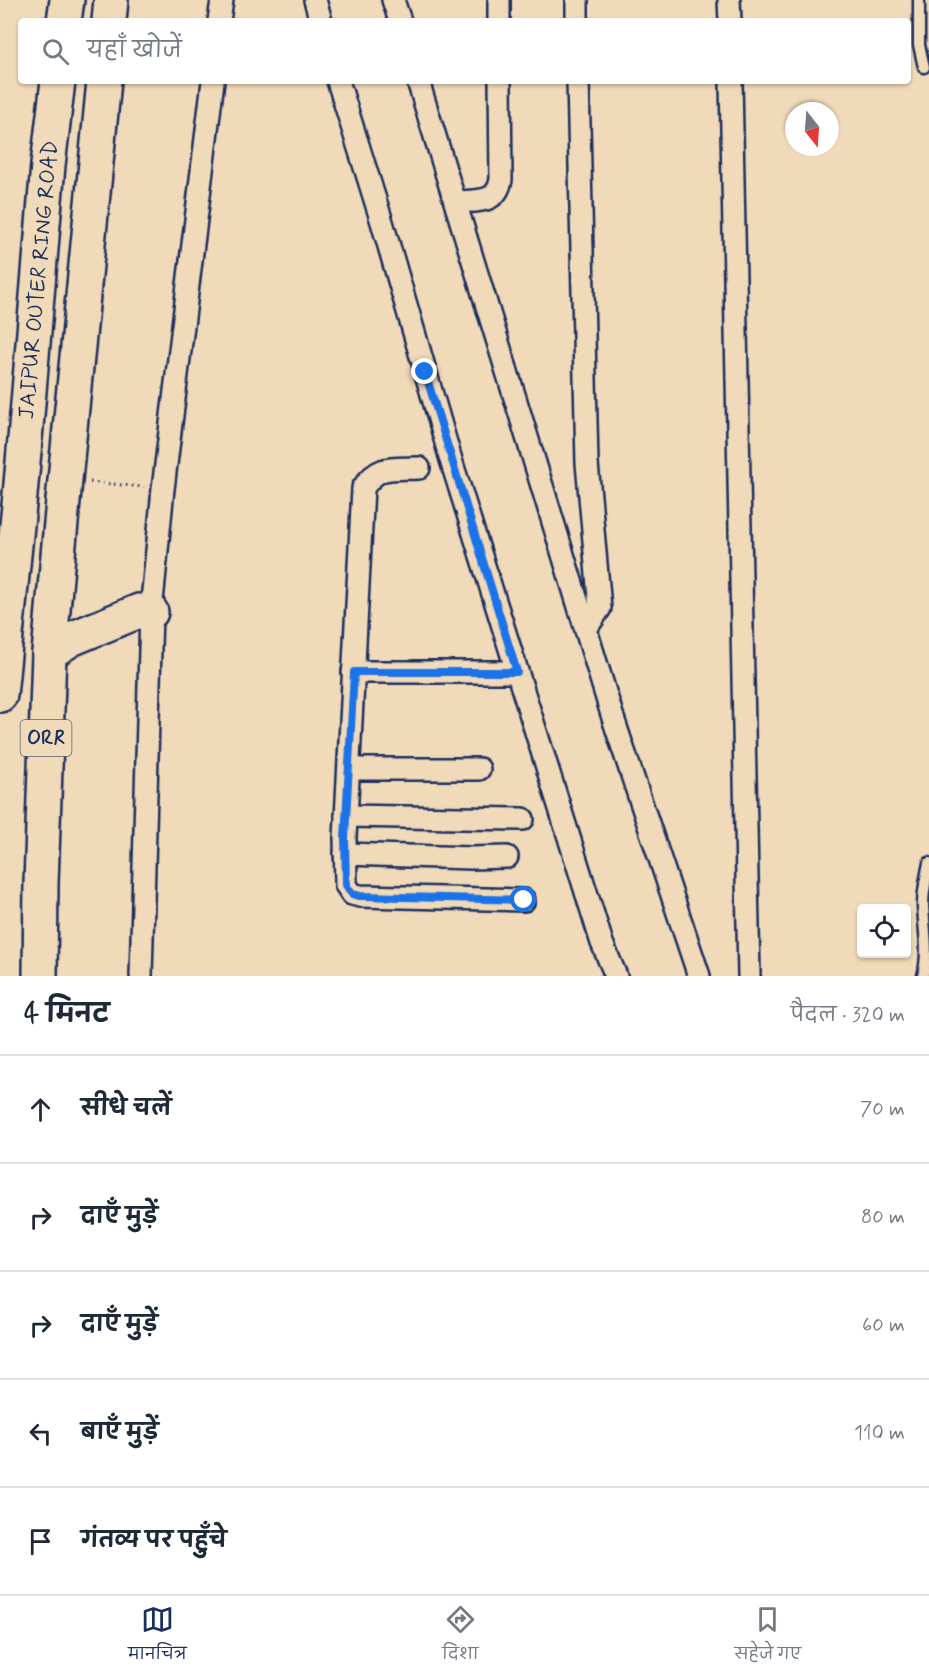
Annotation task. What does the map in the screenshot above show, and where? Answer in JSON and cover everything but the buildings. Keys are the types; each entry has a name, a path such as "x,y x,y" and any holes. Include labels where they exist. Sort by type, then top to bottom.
{"highway":[{"path":"64,18 67,0"},
{"path":"109,18 111,0"},
{"name":"JAIPUR OUTER RING ROAD","path":"0,695 24,451 48,165 58,84"},
{"name":"ORR","path":"40,976 49,653 104,84"},
{"path":"49,653 71,639 139,611 152,612"}],"street":[{"path":"219,18 222,0"},
{"path":"315,0 320,18"},
{"path":"393,0 399,18"},
{"path":"499,0 499,18"},
{"path":"577,0 577,18"},
{"path":"729,0 730,18"},
{"path":"141,976 152,612 163,489 213,84"},
{"path":"339,84 382,222 451,460 602,943 616,976"},
{"path":"419,84 585,629 699,976"},
{"path":"456,202 487,199 495,196 499,190 501,180 500,84"},
{"path":"578,84 587,463 600,608 585,629"},
{"path":"731,84 749,976"},
{"path":"419,468 388,469 377,472 371,476 363,488 346,816 346,885 352,894 360,896 524,900"},
{"path":"354,672 517,672"},
{"path":"349,769 479,769"},
{"path":"346,816 523,819"},
{"path":"345,855 507,857"}],"lane":[{"path":"919,0 919,45 924,67"},
{"path":"923,976 927,964 927,946 923,903 929,863"}],"route":[{"path":"425,372 517,672 354,672 345,838 346,885 352,894 360,896 524,900"}]}
